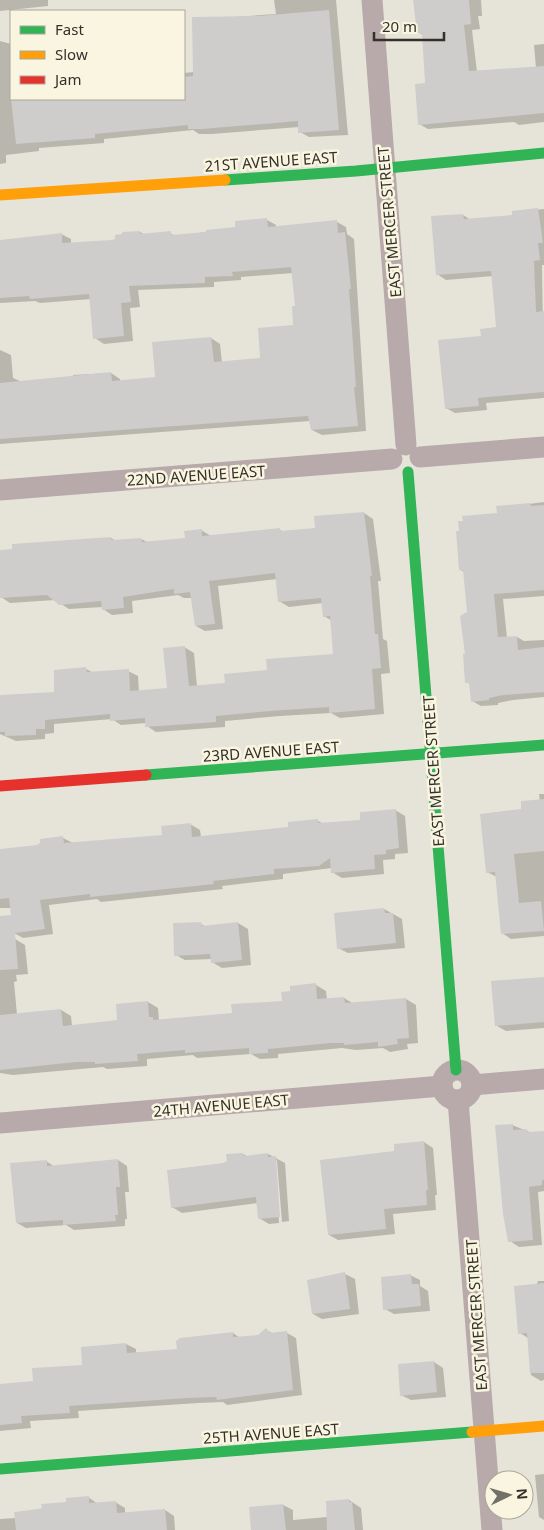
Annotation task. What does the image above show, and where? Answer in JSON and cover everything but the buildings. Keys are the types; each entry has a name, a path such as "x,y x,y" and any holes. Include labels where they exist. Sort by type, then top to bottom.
{"street":[{"name":"EAST MERCER STREET","path":"372,0 456,1070"},
{"name":"21ST AVENUE EAST","path":"0,195 384,168 544,154"},
{"name":"22ND AVENUE EAST","path":"0,490 544,447"},
{"name":"23RD AVENUE EAST","path":"0,786 544,745"},
{"path":"465,1093 467,1074 456,1070 446,1075 442,1086 447,1096 465,1093 544,1079"},
{"name":"24TH AVENUE EAST","path":"0,1123 442,1086"},
{"name":"EAST MERCER STREET","path":"465,1093 484,1431 492,1530"},
{"name":"25TH AVENUE EAST","path":"0,1469 544,1426"}],"traffic: fast":[{"path":"225,180 356,171 544,153"},
{"path":"408,472 456,1070"},
{"path":"146,775 544,745"},
{"path":"0,1469 472,1432"}],"traffic: slow":[{"path":"0,195 225,180"},
{"path":"472,1432 544,1426"}],"traffic: jam":[{"path":"0,786 146,775"}]}
